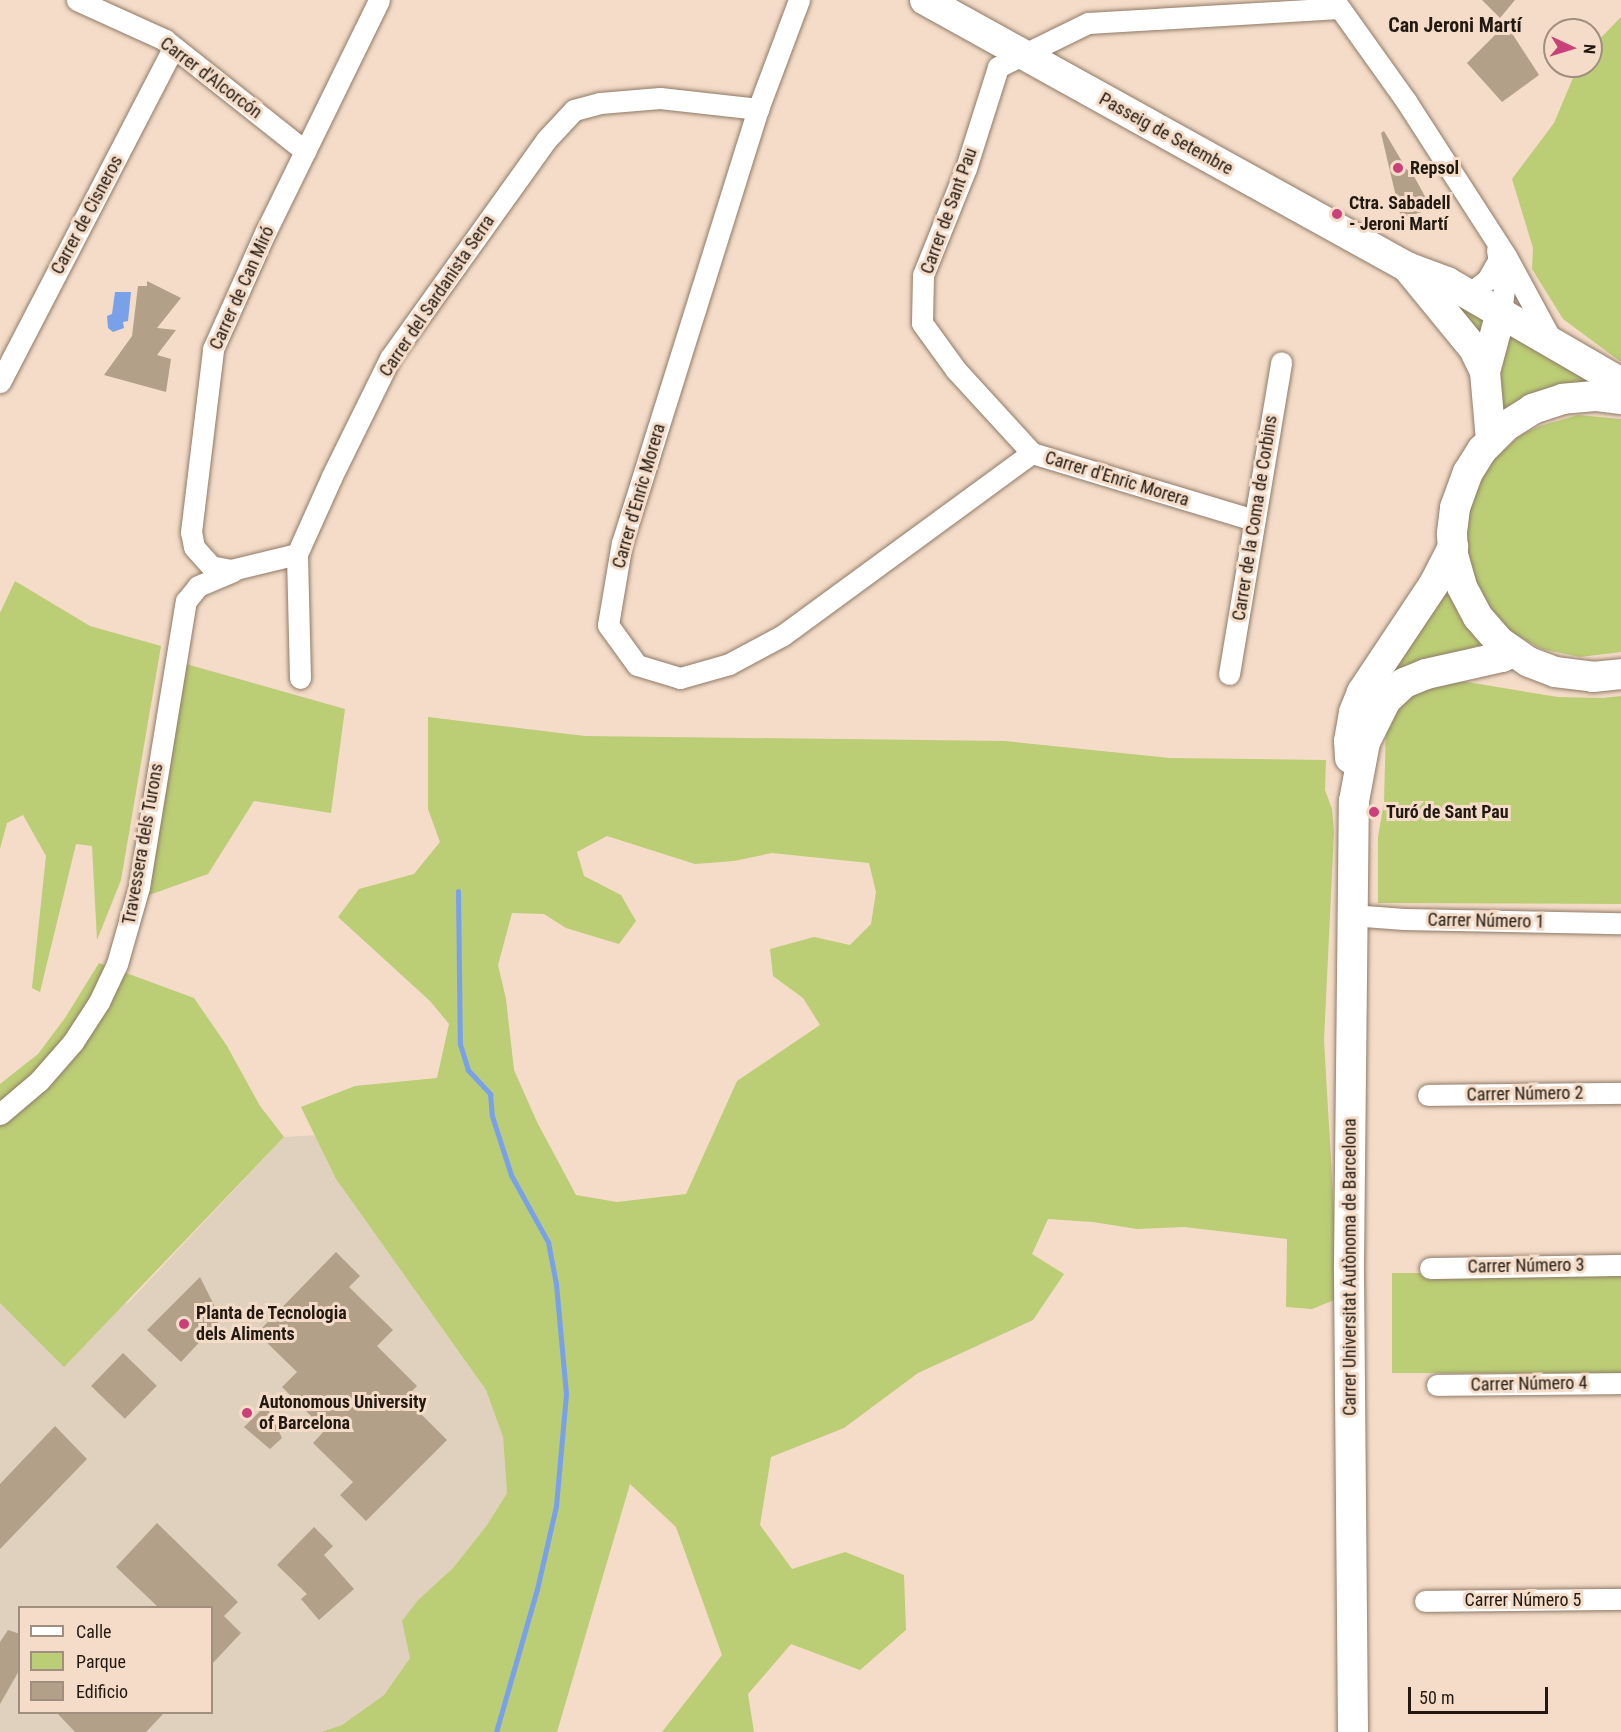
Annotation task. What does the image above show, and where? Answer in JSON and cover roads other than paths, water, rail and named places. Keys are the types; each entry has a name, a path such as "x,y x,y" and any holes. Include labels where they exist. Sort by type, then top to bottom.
{"street":[{"name":"Carrer d'Alcorcón","path":"77,0 165,40 305,151"},
{"name":"Carrer de Can Miró","path":"236,569 220,569 204,561 194,547 191,532 213,349 305,151 379,0"},
{"name":"Carrer d'Enric Morera","path":"800,0 758,109 622,542 608,625 637,665 680,678 729,664 783,635 1032,453 1254,520"},
{"name":"Passeig de Setembre","path":"925,0 1407,267 1447,282 1621,383"},
{"name":"Carrer de Sant Pau","path":"1032,453 956,370 922,323 923,275 966,168 998,67 1022,53 1088,23 1336,4"},
{"path":"1336,4 1406,101 1497,250 1535,306 1552,341"},
{"name":"Carrer de Cisneros","path":"0,382 174,47"},
{"name":"Carrer del Sardanista Serra","path":"300,678 297,554 332,476 390,358 546,140 574,110 600,104 660,98 758,109"},
{"path":"1464,292 1474,290 1487,280 1497,250"},
{"path":"1485,372 1501,312 1504,289 1497,250"},
{"name":"Passeig de Setembre","path":"1407,267 1474,349 1485,372 1491,440"},
{"name":"Carrer de la Coma de Corbins","path":"1229,674 1281,362"},
{"path":"1621,399 1584,396 1543,405 1515,420 1491,440 1462,483 1453,521 1453,547 1459,579 1469,603 1488,630 1513,652 1538,666 1564,674 1593,677 1621,674"},
{"name":"Carrer Universitat Autònoma de Barcelona","path":"1353,1732 1349,1393 1351,915 1354,801 1348,741 1354,712 1362,692 1434,584 1453,547"},
{"name":"Carrer de Can Miró","path":"174,682 186,601 191,592 205,582 236,569 297,554"},
{"name":"Carrer Universitat Autònoma de Barcelona","path":"1354,801 1365,742 1386,700 1392,694 1404,683 1426,674 1502,657 1513,652"},
{"name":"Travessera dels Turons","path":"0,1114 39,1081 73,1042 99,1002 117,964 139,887 158,764 174,682"},
{"name":"Carrer Número 1","path":"1351,915 1404,920 1621,923"},
{"name":"Carrer Número 2","path":"1428,1095 1621,1093"},
{"name":"Carrer Número 3","path":"1430,1268 1621,1265"},
{"name":"Carrer Número 4","path":"1437,1385 1621,1383"},
{"name":"Carrer Número 5","path":"1425,1601 1621,1599"}],"water":[{"path":"115,292 131,292 128,321 123,322 124,328 113,332 108,328 107,316 112,314"}],"waterway":[{"path":"458,891 460,1044 468,1070 490,1094 492,1116 511,1175 548,1242 556,1284 566,1394 556,1506 537,1589 496,1732"}],"place":[{"name":"Repsol","path":"1398,168"},
{"name":"Ctra. Sabadell - Jeroni Martí","path":"1337,214"},
{"name":"Turó de Sant Pau","path":"1374,812"},
{"name":"Planta de Tecnologia dels Aliments","path":"184,1324"},
{"name":"Autonomous University of Barcelona","path":"247,1413"}],"district":[{"name":"Can Jeroni Martí","path":"1455,25"}]}
